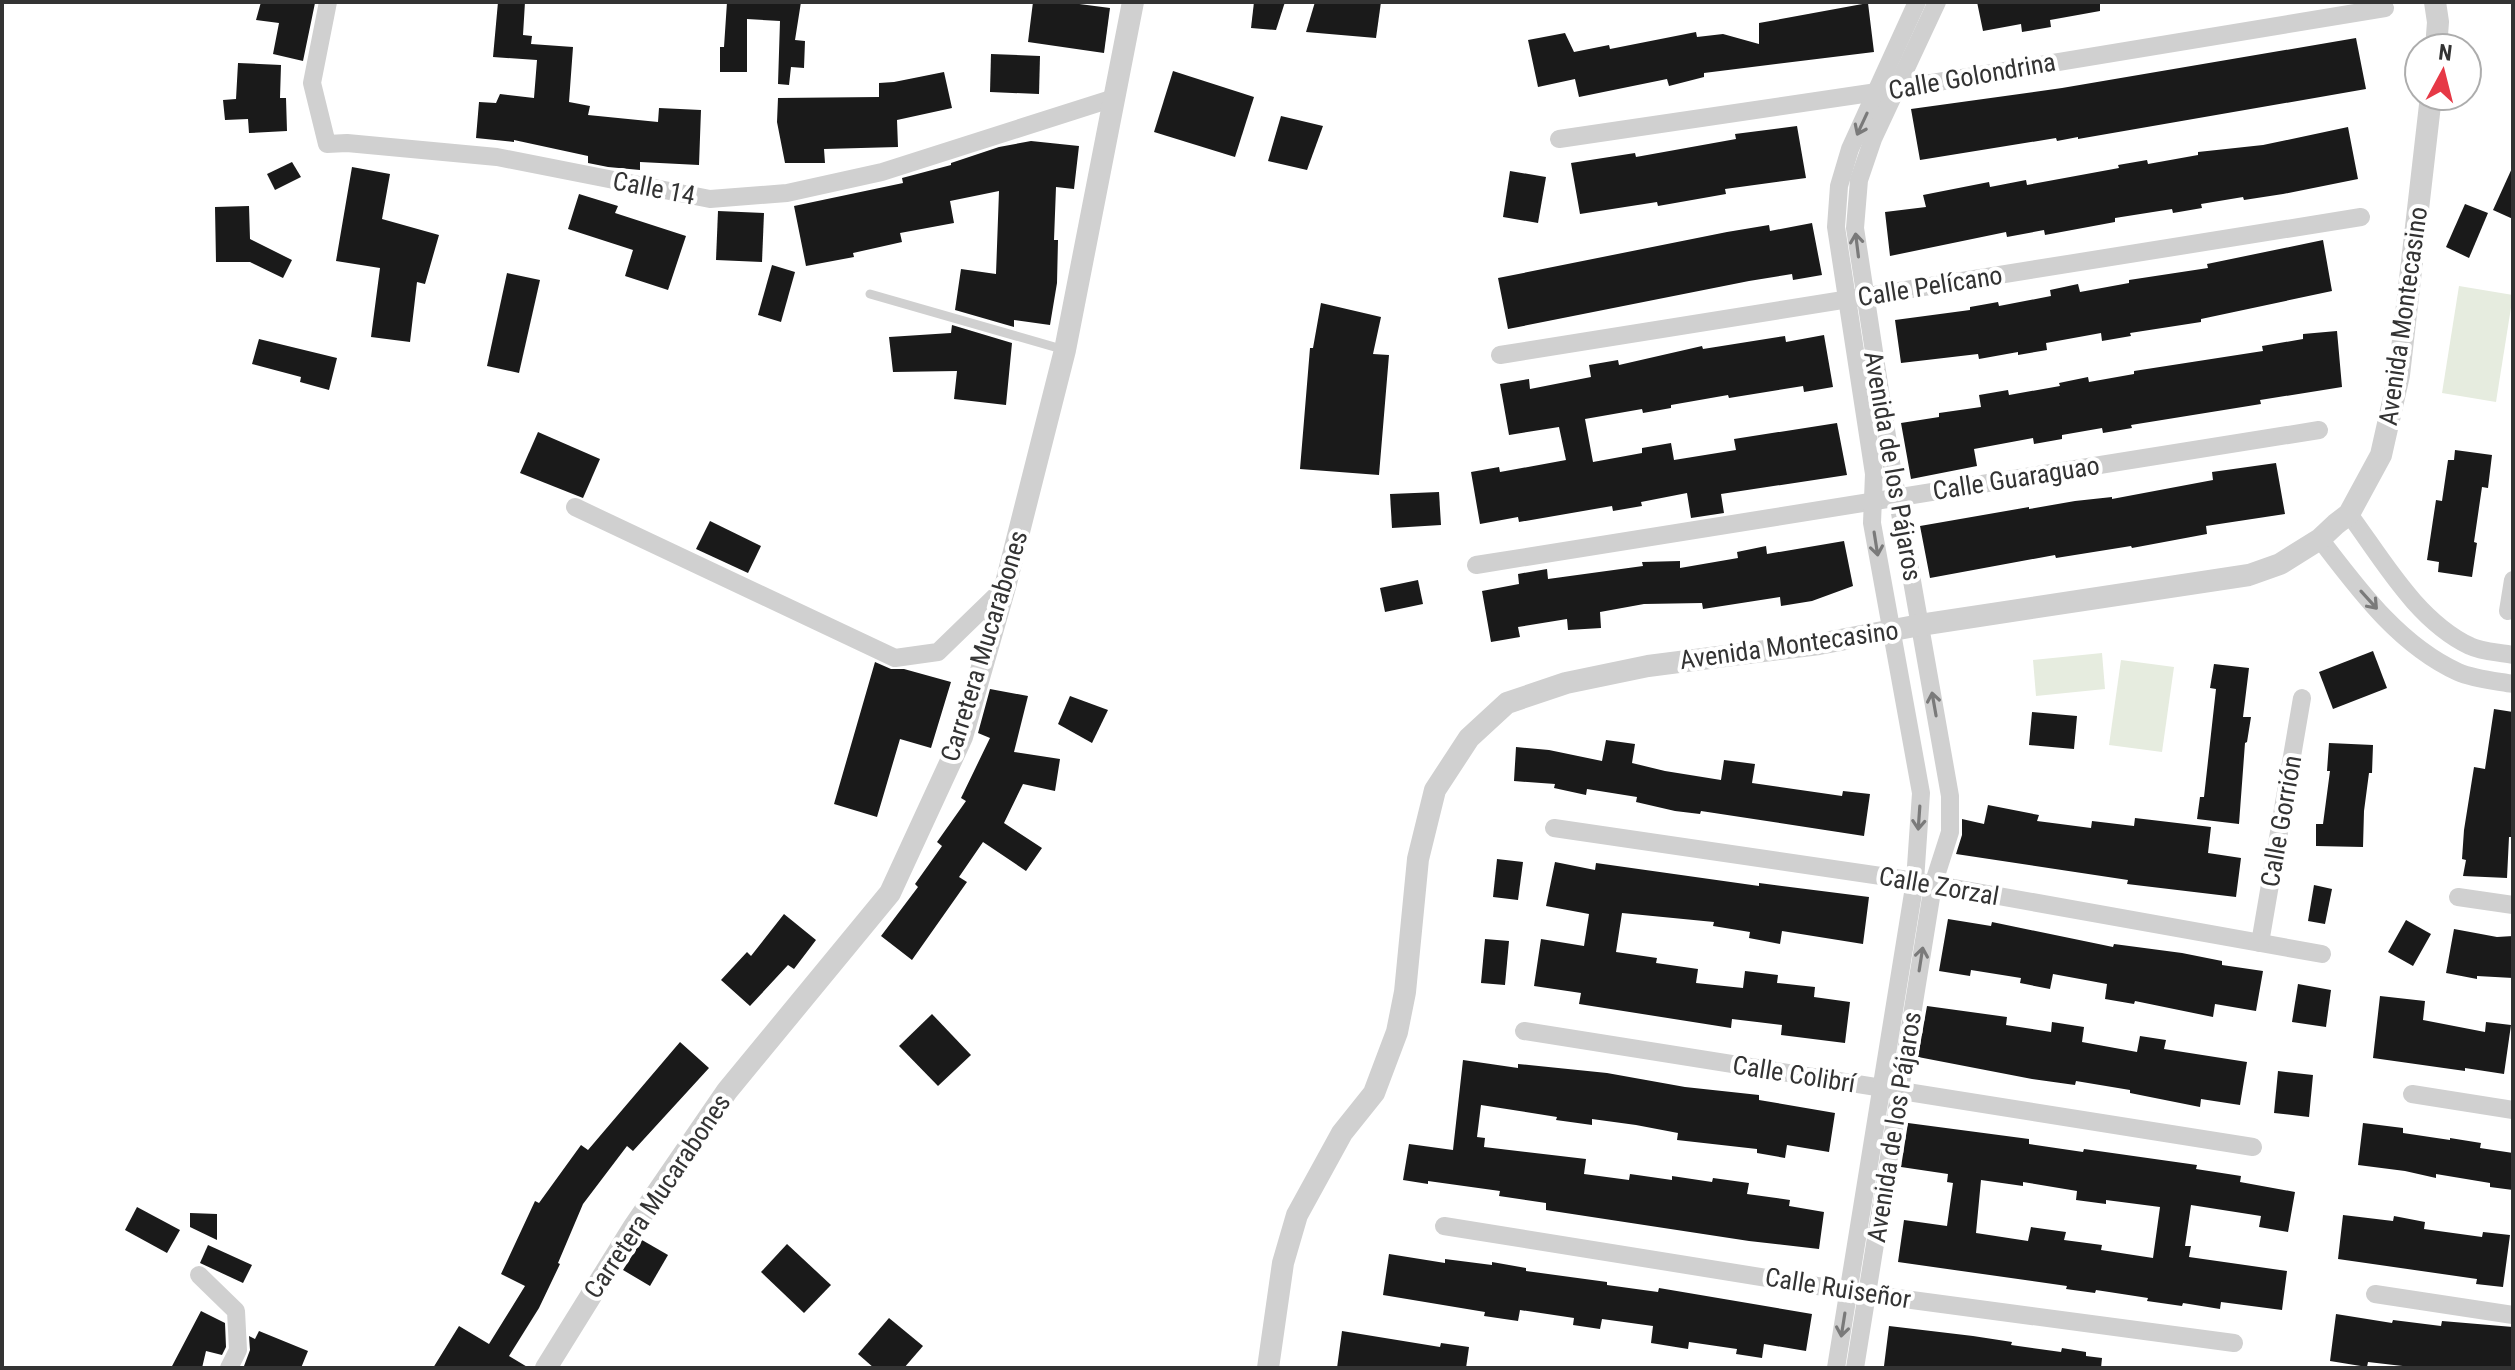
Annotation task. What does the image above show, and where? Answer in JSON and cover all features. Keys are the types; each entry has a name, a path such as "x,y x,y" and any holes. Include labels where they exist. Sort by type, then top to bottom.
{"street":[{"name":"Calle 14","path":"328,2 312,83 327,144 347,143 497,157 710,199 787,193 882,172 1114,98"},
{"name":"Carretera Mucarabones","path":"546,1368 633,1228 727,1091 890,893 962,737 1005,587 1065,350 1133,2"},
{"name":"Avenida de los Pájaros","path":"1836,1368 1858,1292 1924,883 1921,793 1872,523 1874,474 1836,227 1839,186 1850,149 1917,2"},
{"name":"Avenida de los Pájaros","path":"1924,883 1950,832 1950,796 1897,497 1855,228 1859,180 1873,139 1937,2"},
{"path":"2435,2 2437,32"},
{"name":"Calle Golondrina","path":"1559,139 1877,92 2385,8"},
{"name":"Avenida Montecasino","path":"1268,1368 1283,1263 1297,1215 1342,1133 1374,1093 1397,1032 1405,992 1418,859 1435,790 1469,738 1507,703 1566,683 1648,666 1819,644 1920,625 2249,575 2280,564 2320,539 2349,514 2381,455 2399,375 2429,112"},
{"name":"Calle Pelícano","path":"1500,355 2361,217"},
{"name":"Calle Guaraguao","path":"1476,565 2319,430"},
{"path":"575,507 895,658 938,652 1005,587"},
{"path":"2349,514 2401,585 2433,620 2472,647 2513,655"},
{"path":"2320,539 2367,600 2422,652 2461,673 2513,684"},
{"path":"2508,611 2513,580"},
{"name":"Calle Gorrión","path":"2260,943 2302,698"},
{"name":"Calle Zorzal","path":"1554,828 1924,883 2322,954"},
{"path":"2458,897 2513,905"},
{"name":"Calle Colibrí","path":"1524,1031 2253,1147"},
{"path":"2412,1094 2513,1110"},
{"name":"Calle Ruiseñor","path":"1444,1226 1858,1292 2234,1343"},
{"path":"199,1275 236,1311 238,1350 229,1368"},
{"name":"Avenida de los Pájaros","path":"1855,1368 1858,1292"},
{"path":"2375,1294 2513,1315"}],"lane":[{"path":"870,294 1065,350"}],"shaded area":[{"path":"2459,286 2513,295 2496,402 2442,393"},
{"path":"2102,653 2105,689 2036,696 2033,660"},
{"path":"2121,660 2174,667 2162,752 2109,745"}],"building":[{"path":"261,2 315,3 303,61 273,54 279,23 256,20"},
{"path":"498,2 525,2 523,35 532,36 531,44 573,47 569,102 590,106 588,115 658,122 659,108 701,110 699,165 640,162 640,170 608,167 588,163 588,156 514,140 476,138 479,102 496,103 500,94 534,98 537,60 493,57"},
{"path":"727,2 801,2 795,40 805,41 804,68 791,67 789,85 778,84 780,21 747,19 747,72 720,72 720,47 724,47"},
{"path":"1033,2 1064,2 1110,8 1104,53 1028,42"},
{"path":"1254,2 1285,2 1276,30 1251,28"},
{"path":"1315,2 1381,2 1376,38 1306,32"},
{"path":"1977,2 2100,2 2100,11 2050,20 2051,27 2022,32 2021,24 1983,31"},
{"path":"1868,3 1874,52 1704,73 1704,77 1669,86 1667,79 1579,97 1575,79 1538,87 1528,40 1565,33 1574,52 1609,45 1610,49 1696,32 1697,37 1723,34 1759,44 1759,23"},
{"path":"2356,38 2366,89 2078,139 2057,141 2056,138 1920,160 1911,109 2062,88"},
{"path":"991,54 1040,56 1039,94 990,92"},
{"path":"238,63 281,65 280,98 286,98 287,131 249,133 248,119 225,120 223,100 236,99"},
{"path":"1173,71 1254,97 1235,157 1154,132"},
{"path":"944,72 952,108 897,120 898,147 824,149 825,163 785,163 777,122 778,98 879,97 879,83"},
{"path":"1281,116 1323,126 1307,170 1268,161"},
{"path":"1797,126 1806,178 1725,189 1726,194 1658,206 1657,202 1580,214 1571,163 1635,153 1636,157 1736,139 1735,134"},
{"path":"2348,127 2358,179 2283,194 2201,204 2202,208 2173,213 2172,209 2115,218 2115,222 2045,235 2044,230 2007,237 2006,232 1890,256 1885,212 1926,207 1923,195 1989,182 1990,187 2026,180 2027,185 2119,168 2118,165 2147,160 2148,164 2198,155 2198,152 2263,145"},
{"path":"1031,141 1079,146 1074,189 1056,187 1054,240 1058,240 1057,283 1050,325 1014,320 1014,327 955,310 961,269 996,274 999,191 950,201 954,223 900,233 902,242 853,253 854,257 806,266 794,206 903,183 902,178 951,165 999,147"},
{"path":"292,162 301,177 275,190 267,174"},
{"path":"2513,166 2513,219 2493,210"},
{"path":"352,167 390,174 382,219 439,235 425,284 417,282 410,342 371,337 380,268 336,261"},
{"path":"1510,171 1546,177 1538,223 1503,217"},
{"path":"579,194 618,206 615,213 686,236 668,290 625,276 633,250 568,229"},
{"path":"2465,204 2488,213 2469,258 2446,247"},
{"path":"249,206 250,239 292,260 283,278 250,262 216,262 215,207"},
{"path":"718,211 764,213 762,262 716,260"},
{"path":"1812,223 1822,275 1793,280 1792,274 1749,281 1508,329 1498,278 1727,232 1769,225 1770,231"},
{"path":"2323,240 2332,291 2201,319 2201,322 2130,333 2131,336 2102,341 2101,333 2046,343 2047,350 2018,355 2018,352 1979,359 1978,354 1901,363 1895,320 2051,296 2050,290 2078,284 2080,292 2129,283 2129,280 2208,268 2207,264"},
{"path":"772,265 795,272 781,322 758,315"},
{"path":"507,273 540,280 519,373 487,366"},
{"path":"1321,303 1381,317 1373,354 1389,355 1379,475 1300,469 1310,348 1313,348"},
{"path":"952,325 1012,343 1006,405 954,399 957,371 893,372 889,337 951,333"},
{"path":"2337,331 2342,387 2260,400 2261,404 2131,425 2132,428 2103,433 2102,428 2034,444 2033,438 1974,449 1977,466 1911,479 1901,423 1981,407 1979,395 2008,390 2009,395 2060,386 2059,383 2088,377 2089,382 2134,374 2134,371 2263,351 2262,346 2303,339 2303,334"},
{"path":"1824,335 1833,387 1804,392 1803,386 1729,398 1728,395 1643,413 1642,409 1585,419 1593,462 1642,453 1642,448 1671,443 1674,460 1736,450 1734,439 1837,423 1847,475 1721,494 1724,513 1691,518 1687,493 1613,511 1612,506 1519,522 1518,517 1480,524 1471,472 1499,467 1500,472 1566,460 1559,427 1509,435 1500,384 1529,379 1530,389 1591,377 1589,365 1618,360 1619,365 1702,346 1703,349 1785,336 1786,342"},
{"path":"259,339 337,358 329,390 300,382 301,377 252,364"},
{"path":"538,432 600,459 583,498 520,473"},
{"path":"2455,450 2492,455 2488,488 2482,487 2472,577 2438,572 2439,562 2427,560 2436,500 2442,501 2448,460 2454,460"},
{"path":"2276,463 2285,514 2206,526 2207,534 2132,548 2056,558 2055,555 1930,578 1920,526 2029,507 2112,499 2213,480 2212,472"},
{"path":"1439,492 1441,525 1392,528 1390,494"},
{"path":"710,521 761,546 748,573 696,549"},
{"path":"1844,541 1853,586 1812,601 1781,606 1780,597 1703,609 1702,603 1644,604 1600,612 1601,628 1568,630 1567,619 1518,627 1520,637 1491,642 1482,591 1519,584 1518,574 1547,569 1548,579 1643,566 1642,562 1680,561 1680,568 1738,558 1737,552 1766,546 1767,554"},
{"path":"1418,580 1423,604 1385,612 1380,588"},
{"path":"2373,651 2387,688 2333,709 2319,672"},
{"path":"875,662 891,669 904,669 951,682 931,748 900,739 877,817 834,804"},
{"path":"2214,664 2249,668 2243,717 2251,717 2245,743 2239,824 2197,819 2200,797 2204,797 2216,689 2210,688"},
{"path":"990,689 1028,696 1014,752 1060,759 1055,791 1023,784 1004,823 1042,848 1026,871 983,842 959,877 967,882 912,960 881,936 918,887 915,884 942,846 937,842 966,801 961,798 990,738 978,733"},
{"path":"1070,696 1108,710 1092,743 1058,724"},
{"path":"2494,709 2513,712 2513,837 2509,837 2507,878 2463,876 2466,860 2462,859 2464,830 2474,767 2485,769"},
{"path":"2032,712 2077,716 2074,749 2029,745"},
{"path":"1606,740 1635,744 1632,763 1665,771 1721,780 1724,760 1755,764 1752,783 1842,796 1843,791 1870,794 1864,836 1701,811 1700,814 1675,811 1636,802 1637,797 1587,789 1586,795 1554,788 1555,784 1514,781 1516,747 1602,761"},
{"path":"2329,743 2373,745 2372,773 2369,773 2364,811 2363,847 2316,846 2316,824 2323,824 2330,771 2327,771"},
{"path":"1988,805 2039,815 2037,821 2091,828 2092,821 2134,826 2135,818 2211,827 2208,853 2241,858 2236,897 2127,884 2128,880 1956,854 1962,835 1962,819 1984,824"},
{"path":"1497,859 1523,862 1518,900 1493,897"},
{"path":"1555,862 1595,870 1596,863 1759,886 1759,883 1869,897 1863,944 1782,931 1780,944 1749,938 1750,932 1713,926 1714,922 1622,913 1616,952 1657,958 1656,963 1698,969 1696,983 1743,988 1745,971 1778,975 1777,983 1815,987 1814,997 1850,1002 1845,1043 1781,1035 1782,1025 1732,1019 1731,1028 1579,1004 1581,993 1534,986 1541,939 1584,946 1589,914 1546,906"},
{"path":"2314,885 2332,889 2325,924 2308,921"},
{"path":"784,914 816,940 794,969 788,965 750,1006 721,980 747,952 751,956"},
{"path":"1948,919 1991,926 1992,922 2113,947 2114,944 2182,953 2222,961 2222,965 2263,971 2256,1011 2215,1004 2213,1017 2135,1001 2134,1004 2105,999 2107,984 2053,974 2050,989 2020,983 2021,978 1971,970 1970,976 1939,971"},
{"path":"2406,920 2431,934 2413,966 2388,952"},
{"path":"2454,929 2497,937 2513,936 2513,978 2477,976 2477,979 2446,973"},
{"path":"1485,939 1509,941 1505,985 1481,983"},
{"path":"2298,984 2331,990 2326,1027 2292,1022"},
{"path":"2380,996 2425,1001 2423,1020 2485,1032 2486,1022 2511,1025 2504,1074 2373,1058"},
{"path":"1927,1006 2007,1017 2006,1025 2051,1032 2052,1022 2084,1027 2082,1042 2137,1052 2140,1036 2166,1040 2164,1049 2247,1062 2240,1105 2201,1099 2200,1107 2130,1093 2130,1090 2076,1081 2075,1085 2032,1079 1918,1057"},
{"path":"932,1014 971,1055 938,1086 899,1046"},
{"path":"680,1042 709,1068 633,1151 627,1146 583,1204 539,1308 509,1356 529,1368 433,1368 459,1326 489,1344 525,1286 501,1274 535,1201 539,1203 581,1145 588,1150"},
{"path":"1463,1060 1518,1068 1518,1064 1607,1073 1685,1087 1759,1095 1759,1100 1835,1113 1829,1152 1787,1145 1785,1158 1757,1153 1757,1149 1677,1140 1678,1133 1636,1125 1592,1119 1592,1125 1481,1105 1477,1137 1485,1138 1484,1147 1586,1159 1584,1174 1629,1180 1630,1174 1672,1180 1672,1176 1749,1183 1747,1194 1790,1200 1789,1206 1824,1212 1819,1249 1546,1210 1546,1203 1499,1196 1500,1191 1403,1180 1409,1144 1453,1150"},
{"path":"2278,1071 2313,1075 2309,1117 2274,1113"},
{"path":"1908,1123 2029,1139 2029,1144 2083,1152 2084,1149 2197,1165 2196,1169 2241,1176 2240,1182 2295,1192 2288,1232 2259,1227 2261,1216 2191,1205 2185,1246 2191,1246 2189,1257 2287,1271 2282,1310 2221,1302 2220,1309 2183,1303 2182,1306 2147,1301 2148,1298 2066,1289 2067,1286 1898,1262 1904,1220 1947,1226 1953,1183 1947,1182 1948,1174 1901,1167","holes":["1981,1180 2023,1186 2023,1182 2077,1191 2076,1200 2106,1204 2106,1200 2160,1207 2153,1258 2101,1250 2102,1245 2064,1240 2066,1232 2031,1227 2028,1241 1976,1233"]},
{"path":"2363,1123 2403,1128 2403,1133 2481,1143 2480,1148 2513,1153 2513,1190 2436,1174 2436,1178 2358,1165"},
{"path":"137,1207 180,1230 167,1253 125,1230"},
{"path":"190,1213 217,1214 217,1240 190,1227"},
{"path":"2343,1215 2393,1221 2394,1216 2425,1222 2424,1229 2482,1237 2483,1232 2510,1235 2503,1287 2476,1284 2477,1279 2338,1259"},
{"path":"642,1240 668,1255 650,1286 623,1270"},
{"path":"787,1244 831,1285 804,1313 761,1272"},
{"path":"208,1245 252,1265 243,1283 200,1263"},
{"path":"1389,1254 1445,1263 1445,1259 1492,1265 1492,1262 1526,1268 1526,1271 1607,1282 1607,1285 1658,1292 1659,1288 1812,1314 1806,1351 1764,1344 1762,1358 1736,1354 1737,1349 1689,1342 1688,1349 1651,1343 1653,1326 1602,1319 1600,1329 1573,1325 1574,1318 1520,1310 1518,1321 1484,1316 1485,1312 1383,1295"},
{"path":"201,1311 225,1323 226,1347 222,1355 206,1351 202,1368 171,1368"},
{"path":"2336,1314 2392,1323 2393,1320 2441,1326 2442,1321 2513,1327 2513,1368 2420,1368 2368,1362 2367,1367 2330,1361"},
{"path":"889,1318 923,1346 904,1368 874,1368 858,1354"},
{"path":"1889,1326 1973,1336 2061,1352 2062,1348 2086,1352 2086,1356 2102,1358 2101,1368 1884,1366"},
{"path":"259,1331 308,1351 301,1368 244,1366 250,1350 249,1336 255,1339"},
{"path":"1342,1331 1440,1347 1441,1343 1469,1347 1466,1368 1337,1368"}]}
